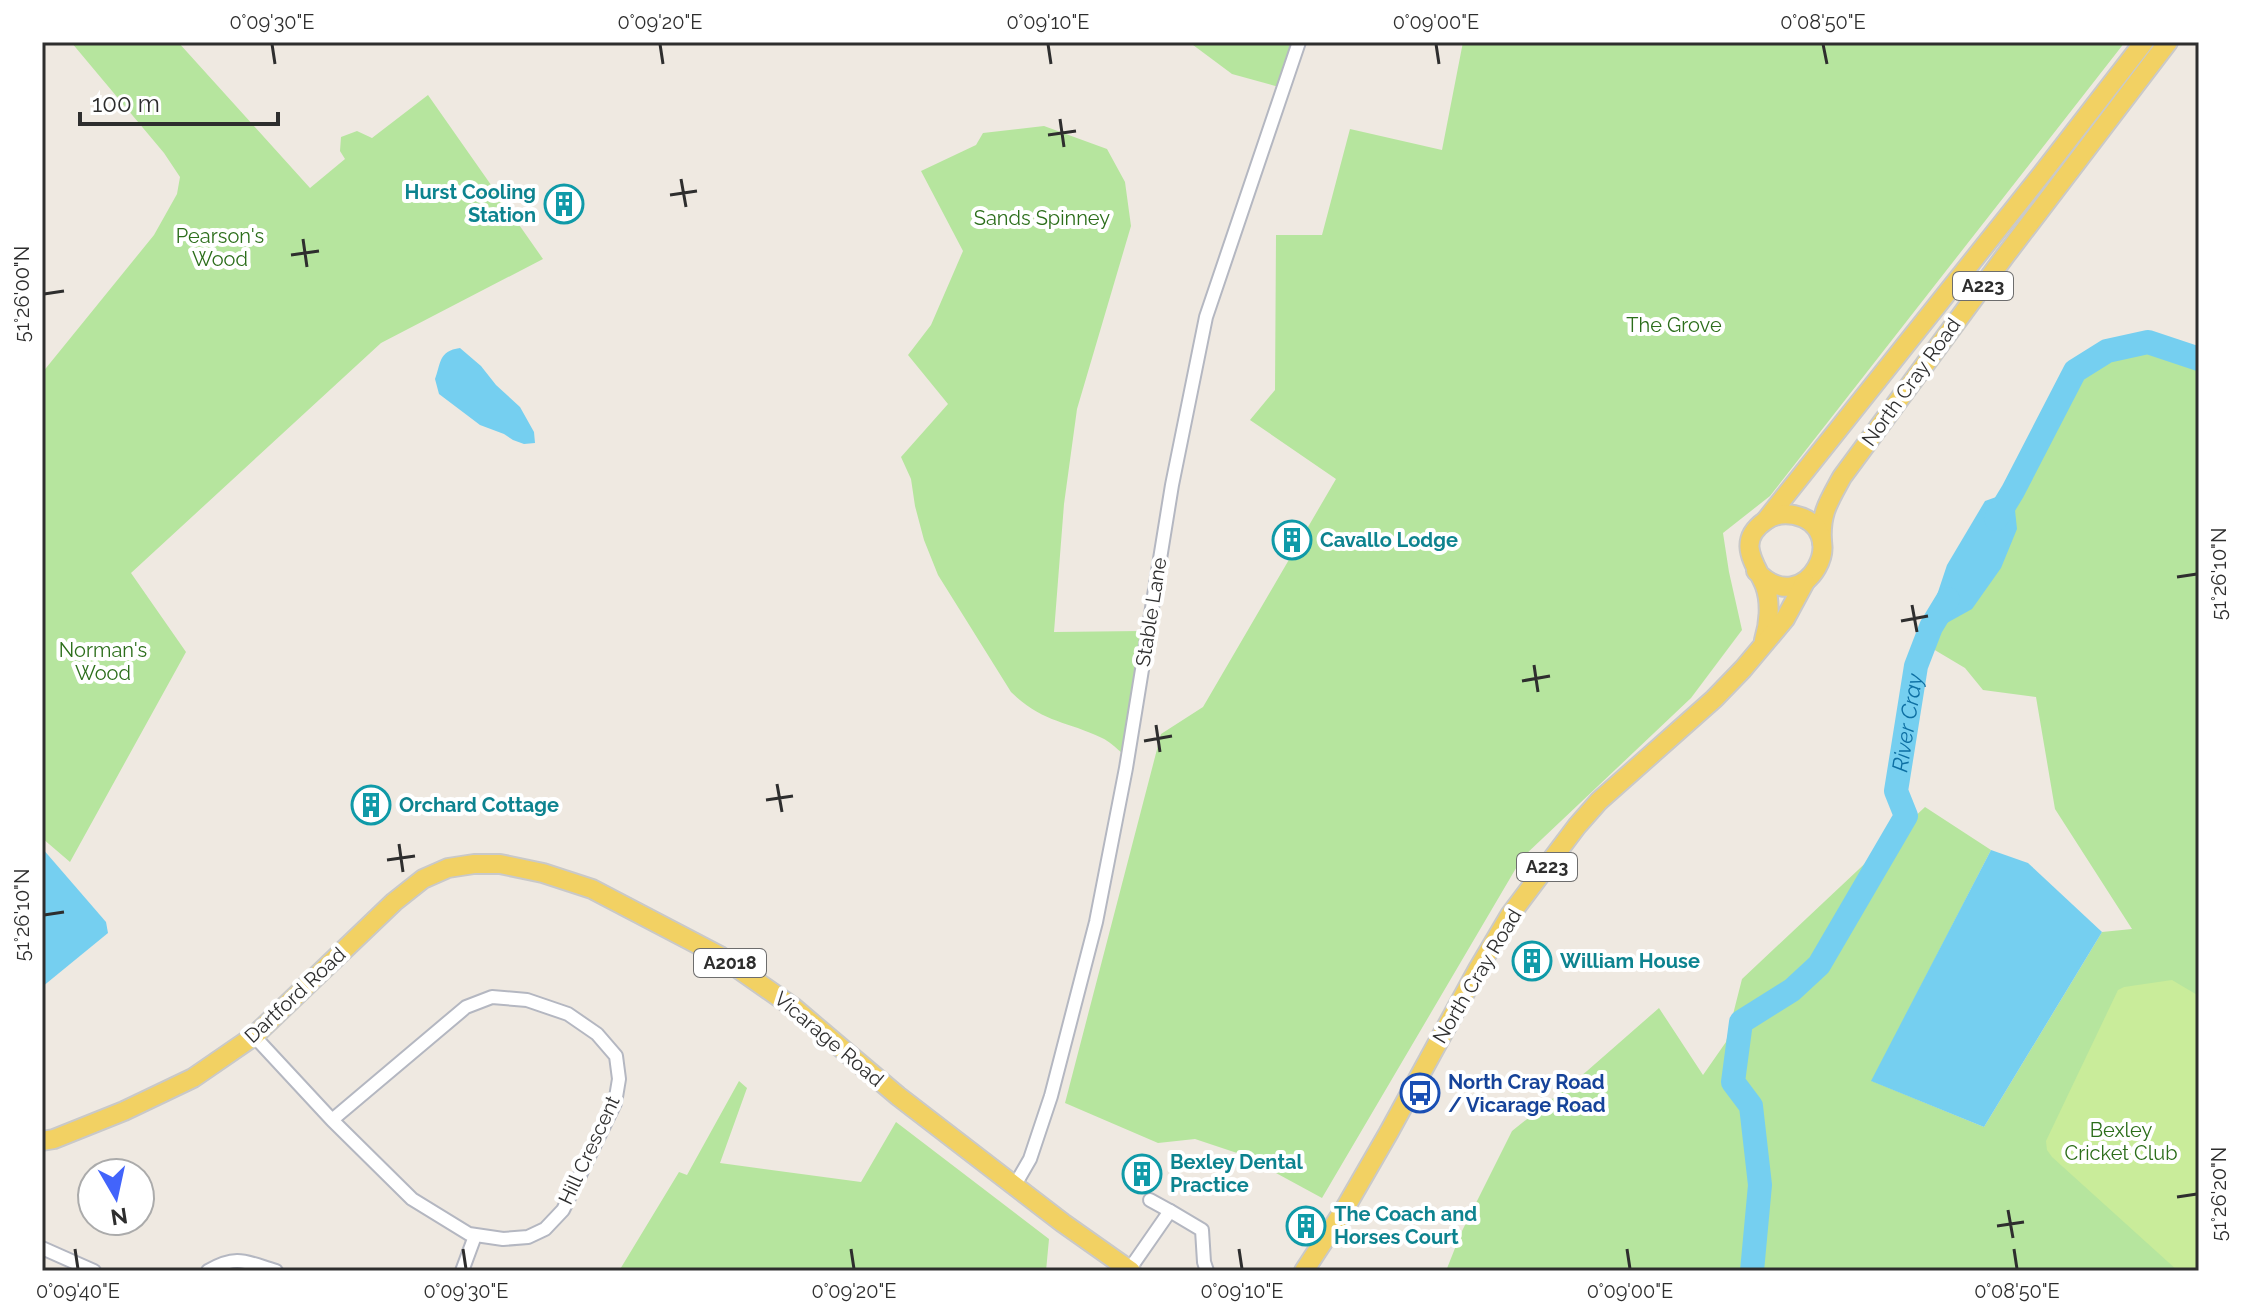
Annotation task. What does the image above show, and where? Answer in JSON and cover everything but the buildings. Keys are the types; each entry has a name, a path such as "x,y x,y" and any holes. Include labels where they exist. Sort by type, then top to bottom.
{"main road":[{"name":"North Cray Road","path":"1766,520 2144,42"},
{"name":"North Cray Road","path":"1822,542 1821,523 1827,504 1842,477 2168,42"},
{"path":"1766,520 1777,515 1800,516 1810,522 1822,542"},
{"name":"A223","path":"1762,647 1769,626 1768,607 1765,586 1750,552 1752,538 1766,520"},
{"name":"A223","path":"1762,647 1785,619 1805,582 1818,569 1822,542"},
{"path":"1756,571 1764,579 1784,587 1805,582"},
{"name":"North Cray Road","path":"1304,1271 1344,1210 1510,915 1599,801 1714,699 1762,647"},
{"name":"Vicarage Road","path":"448,868 500,864 543,873 592,889 720,956 793,1007 898,1096 1075,1232 1130,1270"},
{"name":"Dartford Road","path":"42,1141 124,1111 193,1078 254,1036 394,902 423,879 448,868"}],"street":[{"name":"Stable Lane","path":"1015,1185 1030,1159 1051,1096 1096,922 1115,827 1172,485 1206,317 1299,42"},
{"name":"Hill Crescent","path":"254,1036 332,1120 412,1199 449,1224 475,1236 503,1239 528,1237 545,1229 563,1210 615,1103 619,1079 616,1056 597,1034 568,1014 527,1000 492,997 466,1007 332,1120"},
{"path":"1150,1200 1202,1230 1207,1271"},
{"path":"1130,1270 1170,1211"},
{"path":"462,1271 475,1236"},
{"path":"42,1248 94,1271"},
{"path":"208,1271 224,1261 241,1260 276,1271"}],"green space":[{"path":"71,42 178,42 310,188 345,159 340,151 341,137 357,131 372,138 428,95 543,259 381,343 131,573 186,652 70,862 42,838 42,373 154,235 177,194 180,177 164,153"},
{"path":"1189,42 1297,42 1279,87 1232,74"},
{"name":"The Grove","path":"1463,42 2125,42 1770,496 1723,533 1742,630 1691,698 1522,858 1322,1198 1243,1155 1195,1139 1158,1143 1065,1103 1161,734 1203,707 1336,479 1250,420 1275,390 1276,235 1322,235 1350,129 1442,150"},
{"name":"Sands Spinney","path":"1044,126 1107,149 1125,182 1131,226 1077,409 1064,504 1054,632 1141,631 1122,753 1102,738 1034,710 1011,692 938,575 924,540 911,479 901,457 948,404 908,355 931,325 963,251 921,171 976,145 983,133"},
{"path":"2148,342 2199,359 2199,1271 1446,1271 1461,1233 1512,1131 1659,1008 1703,1075 1726,1042 1742,979 1925,807 1991,850 1872,1081 1984,1127 2102,932 2132,929 2055,809 2036,697 1983,690 1965,668 1923,643 2013,491 2075,371 2107,351"},
{"name":"Bexley Cricket Club","path":"2172,980 2199,996 2199,1271 2178,1271 2052,1157 2046,1141 2118,990"},
{"path":"739,1081 747,1088 720,1163 861,1182 896,1122 1049,1239 1046,1271 619,1271 679,1172 687,1175"}],"water":[{"path":"460,348 520,407 534,432 535,443 524,444 480,425 439,394 435,379 442,359 448,352"},
{"path":"2013,491 2017,529 2001,568 1972,609 1936,629 1927,625 1947,565 1985,501"},
{"path":"42,848 106,922 108,933 42,987"},
{"path":"1991,850 2028,863 2102,932 1984,1127 1871,1081"}],"waterway":[{"name":"River Cray","path":"1996,519 2075,371 2107,351 2148,342 2199,359"},
{"name":"River Cray","path":"1752,1271 1760,1185 1751,1106 1733,1082 1741,1022 1792,990 1819,965 1906,816 1896,791 1916,666 1931,627 1948,599"}],"place":[{"name":"Hurst Cooling Station","path":"564,204"},
{"name":"Cavallo Lodge","path":"1292,540"},
{"name":"Orchard Cottage","path":"371,805"},
{"name":"William House","path":"1532,961"},
{"name":"North Cray Road / Vicarage Road","path":"1420,1093"},
{"name":"Bexley Dental Practice","path":"1142,1174"},
{"name":"The Coach and Horses Court","path":"1306,1226"}],"park label":[{"name":"Pearson's Wood","path":"220,248"},
{"name":"Norman's Wood","path":"103,662"}]}
